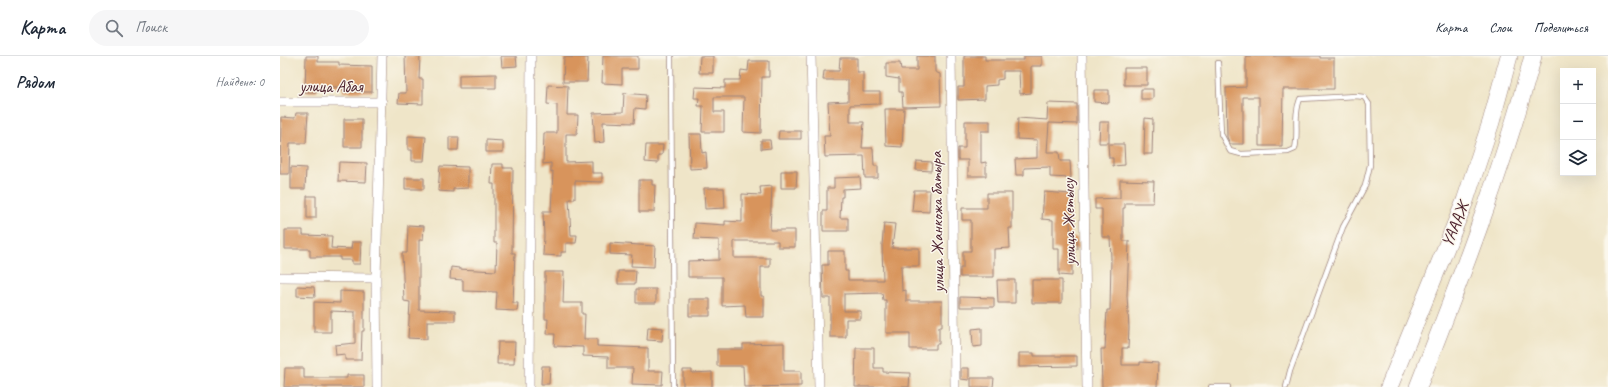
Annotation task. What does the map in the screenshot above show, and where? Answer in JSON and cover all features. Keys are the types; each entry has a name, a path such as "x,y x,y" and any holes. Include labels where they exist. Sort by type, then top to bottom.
{"highway":[{"name":"ҮАААЖ","path":"1389,387 1465,201 1491,122 1509,56"},
{"name":"ҮАААЖ","path":"1418,387 1454,297 1496,179 1512,131 1533,56"}],"street":[{"path":"377,387 376,278 382,102 382,56"},
{"path":"529,387 531,56"},
{"path":"811,56 819,387"},
{"name":"улица Жанкожа батыра","path":"951,56 955,387"},
{"name":"улица Жетысу","path":"1082,56 1088,387"},
{"name":"улица Абая","path":"280,102 382,102"},
{"path":"280,277 376,278"}],"lane":[{"path":"671,56 673,387"},
{"path":"1218,63 1221,134 1230,151 1249,154 1288,152 1295,149 1297,140 1295,111 1300,99 1356,96 1364,97 1369,104 1370,165 1365,186 1343,227 1290,371 1286,387"},
{"path":"1211,387 1228,387"}],"building":[{"path":"306,56 318,56 318,62 339,62 339,65 372,66 372,92 343,92 343,87 317,87 317,92 305,92"},
{"path":"405,56 420,56 419,79 423,79 423,104 398,103 399,93 406,93"},
{"path":"501,56 516,56 517,66 502,67"},
{"path":"603,56 638,56 638,69 622,69 622,84 602,83"},
{"path":"700,56 713,56 713,73 699,73"},
{"path":"917,56 935,56 935,72 940,74 941,106 903,107 902,92 899,92 899,79 886,77 886,63 900,63 901,70 917,70"},
{"path":"964,56 985,56 985,60 1024,60 1024,56 1042,56 1042,66 1031,66 1031,93 1020,94 1019,71 1003,71 1003,79 997,80 997,85 985,86 985,99 958,100 958,87 964,87"},
{"path":"1246,56 1320,56 1320,58 1334,58 1334,89 1283,89 1282,146 1259,146 1259,97 1243,97 1243,144 1230,144 1227,137 1226,88 1246,87"},
{"path":"564,57 588,58 587,82 563,82"},
{"path":"840,58 857,58 857,72 863,72 863,92 880,92 880,104 850,105 850,122 864,122 862,148 873,148 874,166 878,166 878,178 865,178 864,156 825,157 824,136 830,136 828,102 848,101 848,80 823,80 824,71 839,71"},
{"path":"749,61 769,61 769,77 762,77 761,133 743,132 744,97 714,97 714,112 724,112 724,132 702,132 703,106 698,106 699,98 694,98 695,87 725,88 725,80 740,80 741,70 748,71"},
{"path":"1124,68 1147,68 1147,85 1124,85"},
{"path":"496,74 496,88 459,88 459,75"},
{"path":"548,85 568,86 567,115 578,115 577,134 566,134 566,162 592,161 592,173 602,173 602,182 575,181 575,199 569,199 571,235 577,235 576,243 566,243 566,252 561,252 561,256 543,255 543,211 551,211 553,171 551,172 551,163 543,164 544,133 557,133 557,105 547,104"},
{"path":"1141,89 1153,89 1153,99 1141,99"},
{"path":"1094,90 1109,90 1109,103 1094,102"},
{"path":"624,93 646,95 645,109 635,108 634,123 603,122 604,142 595,143 593,113 623,112"},
{"path":"1048,103 1077,104 1077,124 1049,123 1047,152 1059,152 1060,161 1070,161 1071,178 1050,177 1050,167 1024,168 1024,175 1016,175 1015,159 1037,158 1037,140 1017,139 1018,118 1047,120"},
{"path":"885,109 904,109 902,147 886,146"},
{"path":"296,113 308,113 306,143 290,143 289,174 280,174 281,117 295,118"},
{"path":"1145,118 1153,119 1152,154 1144,154"},
{"path":"344,119 362,119 362,147 344,147"},
{"path":"965,121 990,121 990,131 981,131 981,163 986,162 986,176 968,176 968,160 958,160 958,148 965,148"},
{"path":"1100,122 1109,122 1109,143 1099,143"},
{"path":"779,131 801,131 801,139 778,139"},
{"path":"689,134 701,134 702,153 706,152 707,168 690,169"},
{"path":"408,136 426,137 424,161 412,161 412,150 408,150"},
{"path":"449,137 459,137 458,150 449,150"},
{"path":"486,140 503,141 503,152 486,152"},
{"path":"761,140 770,140 771,148 761,149"},
{"path":"1108,144 1124,144 1125,165 1113,166 1113,158 1109,158"},
{"path":"646,145 663,145 662,155 658,155 658,163 645,162"},
{"path":"917,161 932,162 931,171 916,170"},
{"path":"339,162 367,163 366,182 338,181"},
{"path":"492,164 503,164 503,168 513,168 512,253 515,253 513,303 518,303 517,311 496,310 497,292 463,291 463,280 450,279 451,267 459,269 496,271 497,243 494,243 494,184 491,184"},
{"path":"440,166 468,167 468,188 453,189 453,192 438,191"},
{"path":"291,167 306,168 305,189 291,189"},
{"path":"781,171 797,171 796,188 781,188"},
{"path":"860,177 861,188 843,189 843,197 841,197 840,218 848,218 848,231 823,231 823,211 827,211 827,188 834,188 834,178"},
{"path":"405,178 424,178 424,189 405,189"},
{"path":"639,180 652,180 652,185 655,185 654,212 639,212"},
{"path":"1120,180 1154,181 1153,203 1125,203 1125,208 1123,208 1123,241 1129,241 1127,296 1129,328 1128,348 1122,348 1122,365 1140,365 1140,362 1158,363 1157,387 1102,387 1101,349 1105,349 1107,310 1110,310 1111,258 1110,237 1102,237 1102,209 1095,209 1095,199 1120,198"},
{"path":"772,186 770,230 795,230 795,247 778,247 778,241 734,241 734,258 770,258 770,267 761,267 761,296 764,296 764,317 746,317 745,305 722,306 722,277 688,277 688,261 719,260 719,240 694,239 695,223 725,225 725,221 742,222 742,194 761,195 760,187"},
{"path":"704,188 724,188 725,208 705,209"},
{"path":"914,190 930,190 929,212 912,211"},
{"path":"1044,192 1072,194 1070,221 1071,238 1077,238 1078,249 1072,249 1072,276 1059,275 1059,249 1053,249 1053,220 1042,219"},
{"path":"987,193 1012,193 1012,228 1009,228 1010,248 994,249 994,277 960,277 960,268 963,268 963,251 971,251 971,220 962,220 962,208 987,208"},
{"path":"307,196 316,196 316,218 307,218"},
{"path":"884,223 895,224 892,248 919,248 919,266 901,266 902,291 906,290 906,301 942,301 942,327 939,327 939,344 936,344 936,349 910,349 910,333 886,333 886,300 883,300 882,293 844,294 844,311 861,311 861,319 846,319 846,337 830,337 830,298 823,298 822,265 828,265 828,251 845,251 845,271 848,271 848,280 883,280 882,245"},
{"path":"408,225 424,226 423,240 419,240 419,310 455,311 455,321 427,321 427,339 408,338 410,302 404,301 402,253 407,253"},
{"path":"285,230 303,230 303,235 332,236 331,248 351,249 352,242 361,242 360,264 352,264 352,260 340,260 340,257 310,257 310,249 285,249"},
{"path":"610,243 655,246 654,267 631,266 632,255 610,254"},
{"path":"618,271 636,271 635,284 618,284"},
{"path":"545,272 564,272 563,303 582,303 582,314 585,314 584,339 597,339 597,346 648,348 648,371 663,371 662,385 632,384 633,368 608,368 608,357 583,356 583,347 554,346 555,334 547,334 548,319 545,319"},
{"path":"997,280 1015,280 1015,303 998,303"},
{"path":"1032,280 1062,280 1062,303 1032,303"},
{"path":"297,286 314,287 315,297 297,296"},
{"path":"636,289 656,289 656,303 636,303"},
{"path":"340,291 364,292 364,331 362,331 361,360 345,360 345,354 336,355 335,345 355,343 355,312 331,311 331,332 314,332 314,302 340,303"},
{"path":"960,297 994,298 994,307 960,307"},
{"path":"689,299 710,299 710,316 689,316"},
{"path":"648,327 663,328 662,341 647,340"},
{"path":"982,328 982,346 973,347 972,329"},
{"path":"498,342 515,342 514,364 497,364"},
{"path":"784,343 784,371 801,371 801,386 744,387 743,366 717,366 717,349 743,349 743,344"},
{"path":"856,348 874,348 874,368 883,368 883,372 910,373 909,387 855,387"},
{"path":"1019,353 1034,353 1034,356 1077,356 1077,366 1019,367"},
{"path":"542,366 550,366 549,384 541,384"},
{"path":"285,368 304,368 304,378 347,378 347,375 364,375 364,387 284,387"},
{"path":"961,368 969,368 969,380 961,379"},
{"path":"683,370 692,370 692,373 712,372 712,387 683,387"},
{"path":"971,378 994,378 993,387 971,387"}]}
